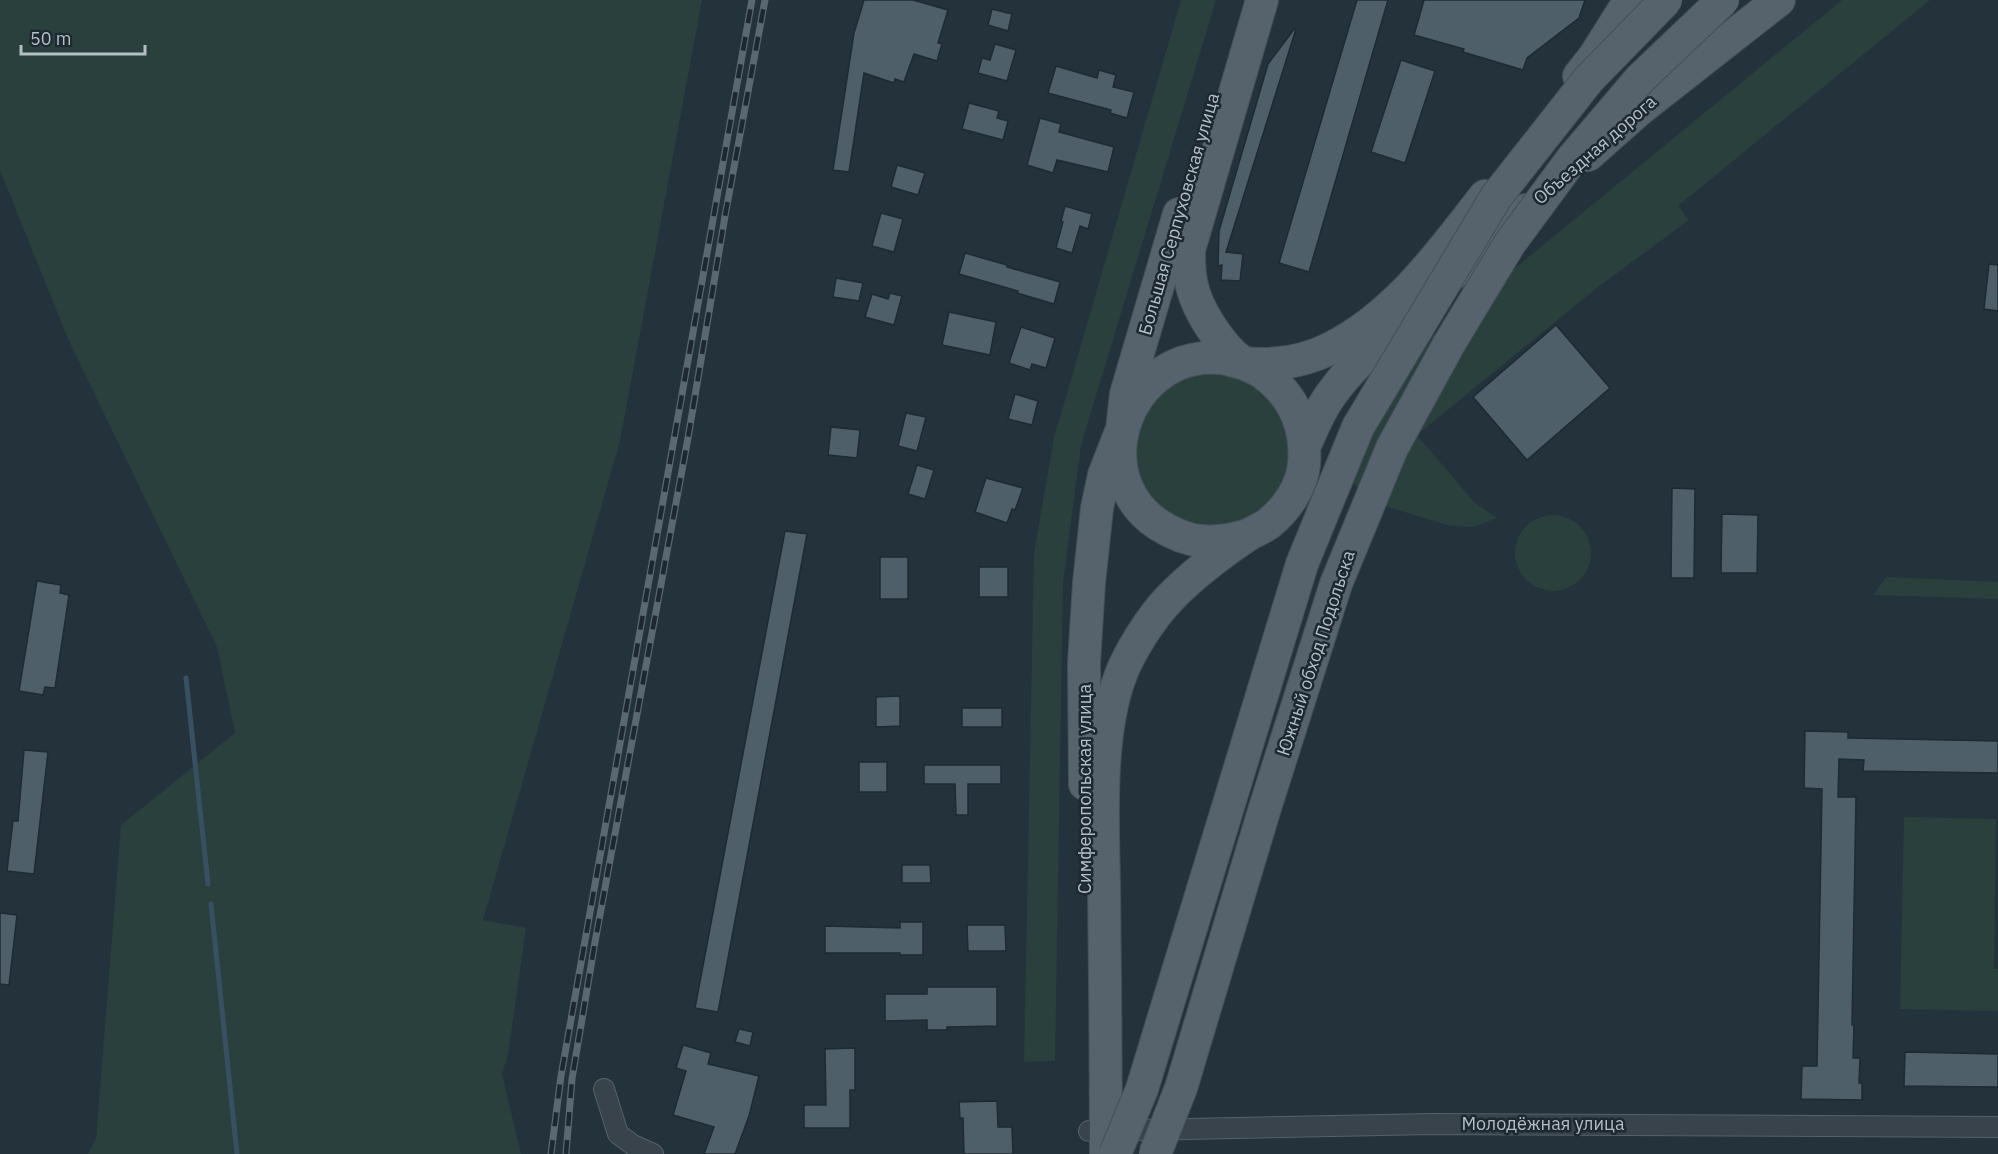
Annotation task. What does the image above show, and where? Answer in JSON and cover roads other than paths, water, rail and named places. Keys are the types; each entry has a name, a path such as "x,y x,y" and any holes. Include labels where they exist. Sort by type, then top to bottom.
{"main road":[{"name":"Большая Серпуховская улица","path":"1122,429 1126,394 1243,0"},
{"name":"Большая Серпуховская улица","path":"1242,363 1224,344 1199,306 1191,282 1189,250 1262,0"},
{"path":"1242,363 1305,360 1333,348 1373,321 1423,275 1594,57 1630,0"},
{"name":"Южный обход Подольска","path":"1101,1145 1142,1089 1302,564 1358,427 1496,197 1588,80 1666,0"},
{"name":"Южный обход Подольска","path":"1155,1154 1181,1088 1264,811 1336,584 1392,448 1449,344 1510,243 1572,159 1640,80 1723,0"},
{"name":"Объездная дорога","path":"1305,445 1319,413 1335,388 1416,307 1640,109 1779,0"},
{"path":"1221,358 1242,363 1262,372 1279,386 1292,404 1301,423 1305,445 1303,468 1296,490 1283,509 1267,525 1246,536 1222,542 1197,542 1173,534 1152,520 1135,502 1124,479 1120,454 1122,429 1130,409 1142,390 1158,375 1177,365 1199,359 1221,358"},
{"name":"Симферопольская улица","path":"1101,1145 1084,663 1097,508 1104,475 1122,429"},
{"name":"Симферопольская улица","path":"1101,1145 1103,810 1107,730 1120,676 1144,631 1169,599 1246,536"}],"street":[{"path":"604,1089 618,1134 633,1145 653,1154"},
{"name":"Молодёжная улица","path":"1101,1145 1432,1124 1998,1127"}],"waterway":[{"path":"186,678 208,884"},
{"path":"211,904 237,1154"}],"railway":[{"path":"551,1154 561,1076 752,0"},
{"path":"566,1154 572,1079 595,942 688,438 725,216 765,0"}]}
